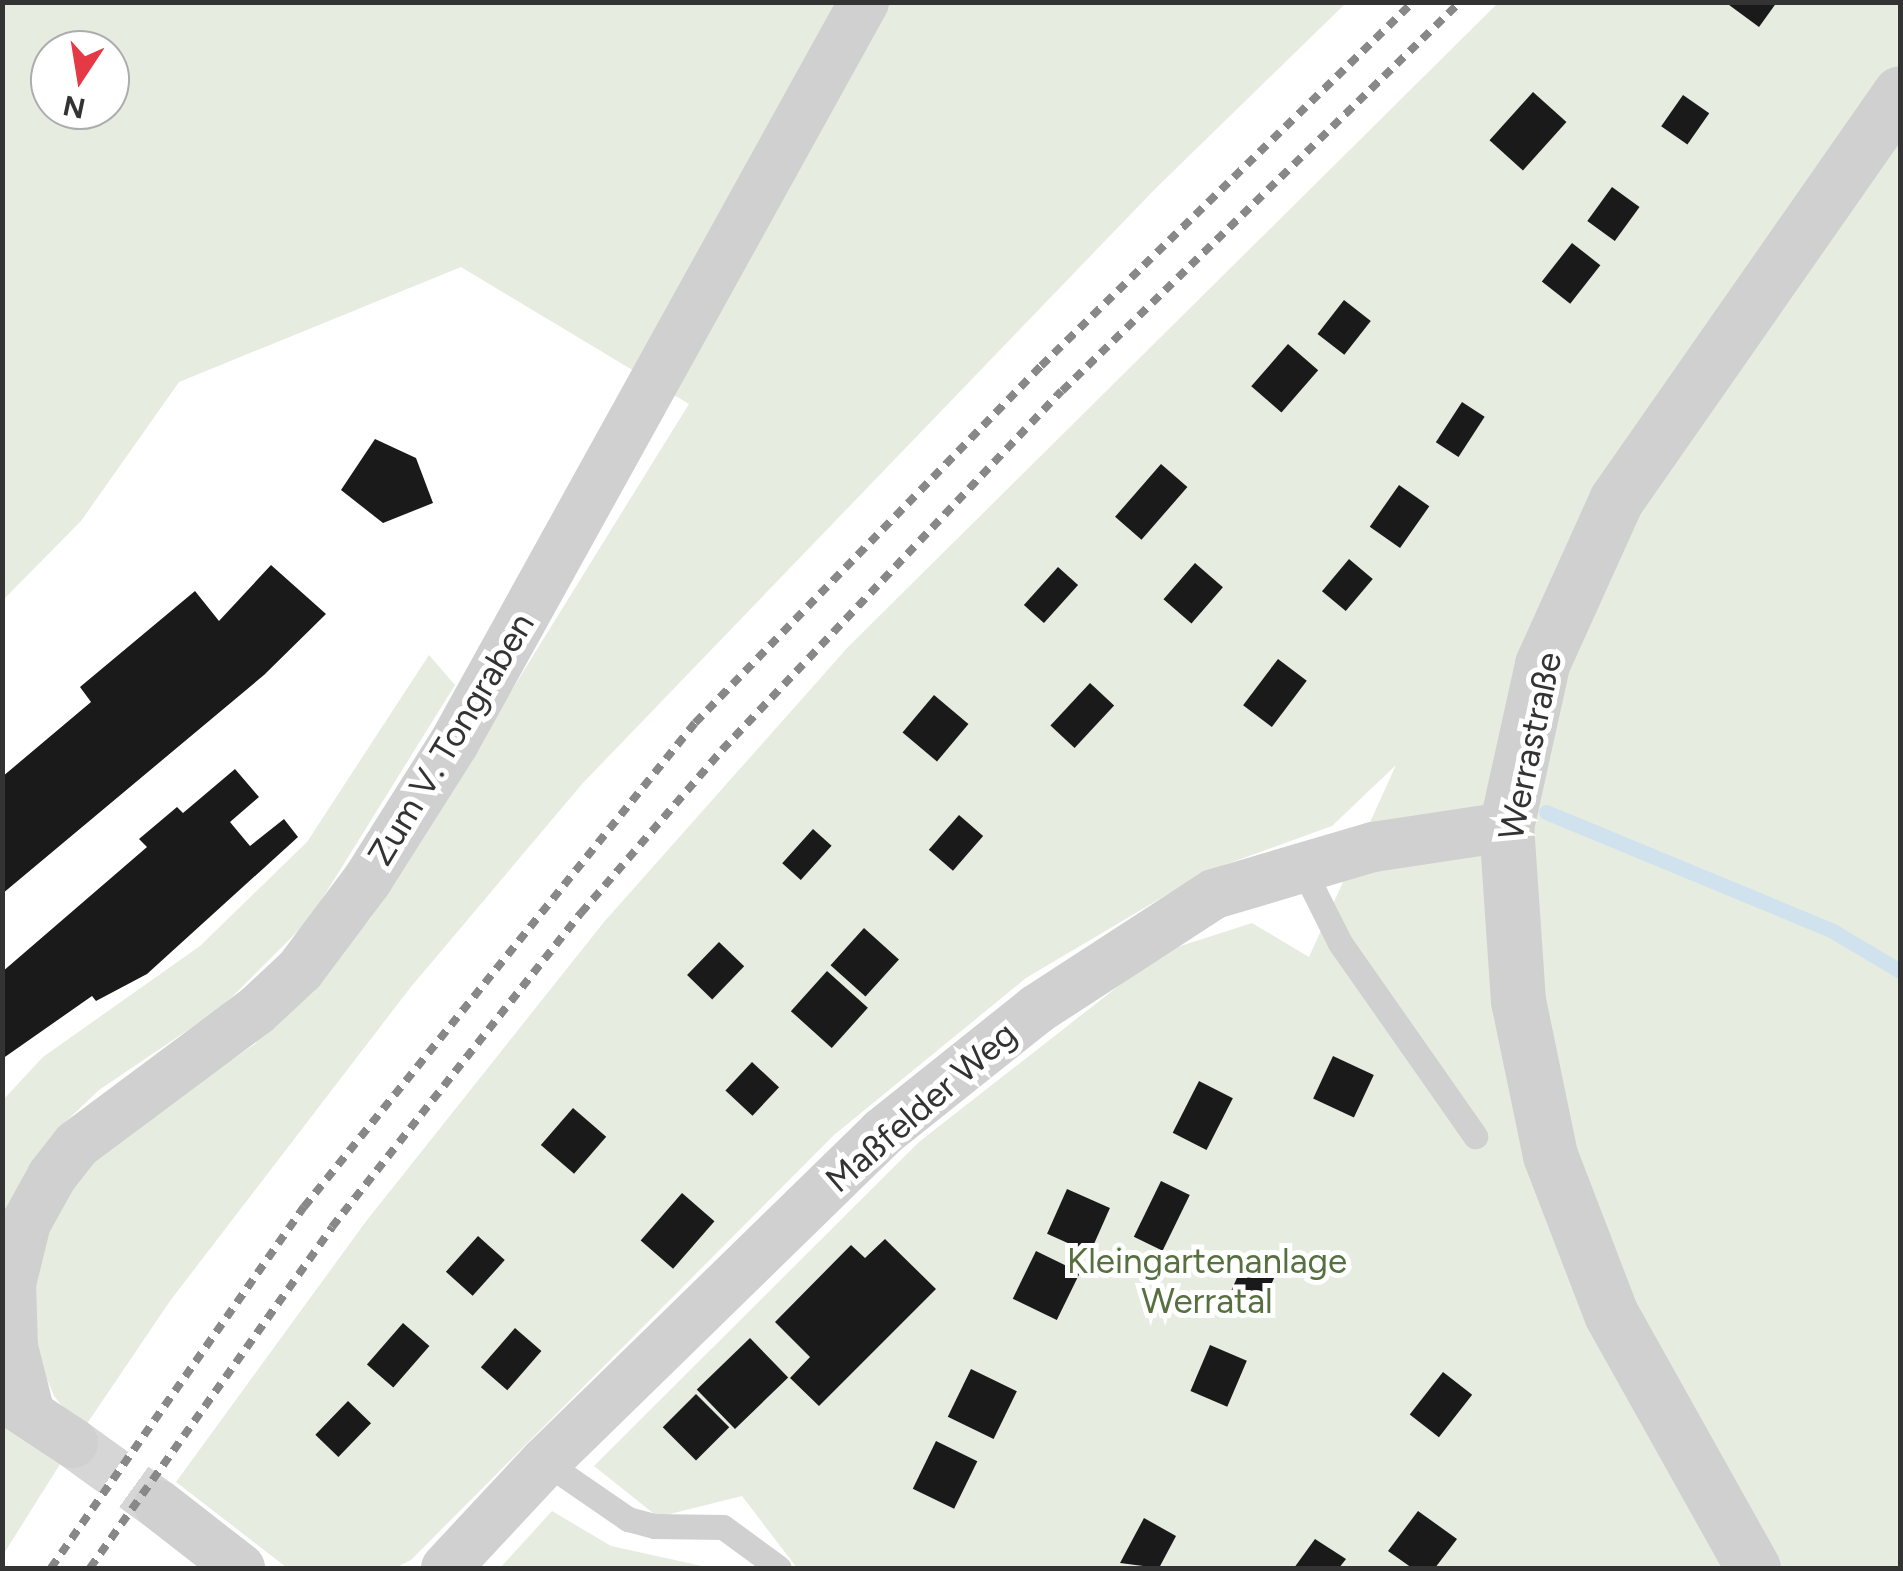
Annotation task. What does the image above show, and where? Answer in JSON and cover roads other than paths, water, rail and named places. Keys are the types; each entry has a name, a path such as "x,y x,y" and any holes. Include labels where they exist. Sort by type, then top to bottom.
{"street":[{"name":"Zum V. Tongraben","path":"16,1404 11,1284 26,1222 52,1176 76,1145 271,997 368,879 493,673 864,2"},
{"name":"Werrastraße","path":"1753,1568 1611,1314 1550,1156 1518,1001 1506,827 1542,664 1616,500 1900,94"},
{"name":"Maßfelder Weg","path":"446,1568 544,1462 883,1132 1037,1009 1214,894 1304,872 1373,847 1506,827"},
{"path":"16,1404 74,1443"},
{"path":"158,1505 240,1568"}],"lane":[{"path":"1304,872 1340,943 1475,1136"},
{"path":"544,1462 628,1519 654,1526 723,1527 780,1568"}],"waterway":[{"path":"1546,812 1831,930 1900,971"}],"tunnel":[{"path":"73,1443 159,1505"}],"railway":[{"path":"51,1568 304,1207 695,723 1041,366 1413,2"},
{"path":"90,1568 332,1227 581,913 722,750 1062,391 1460,2"}],"park label":[{"name":"Kleingartenanlage Werratal","path":"1207,1281"}]}
